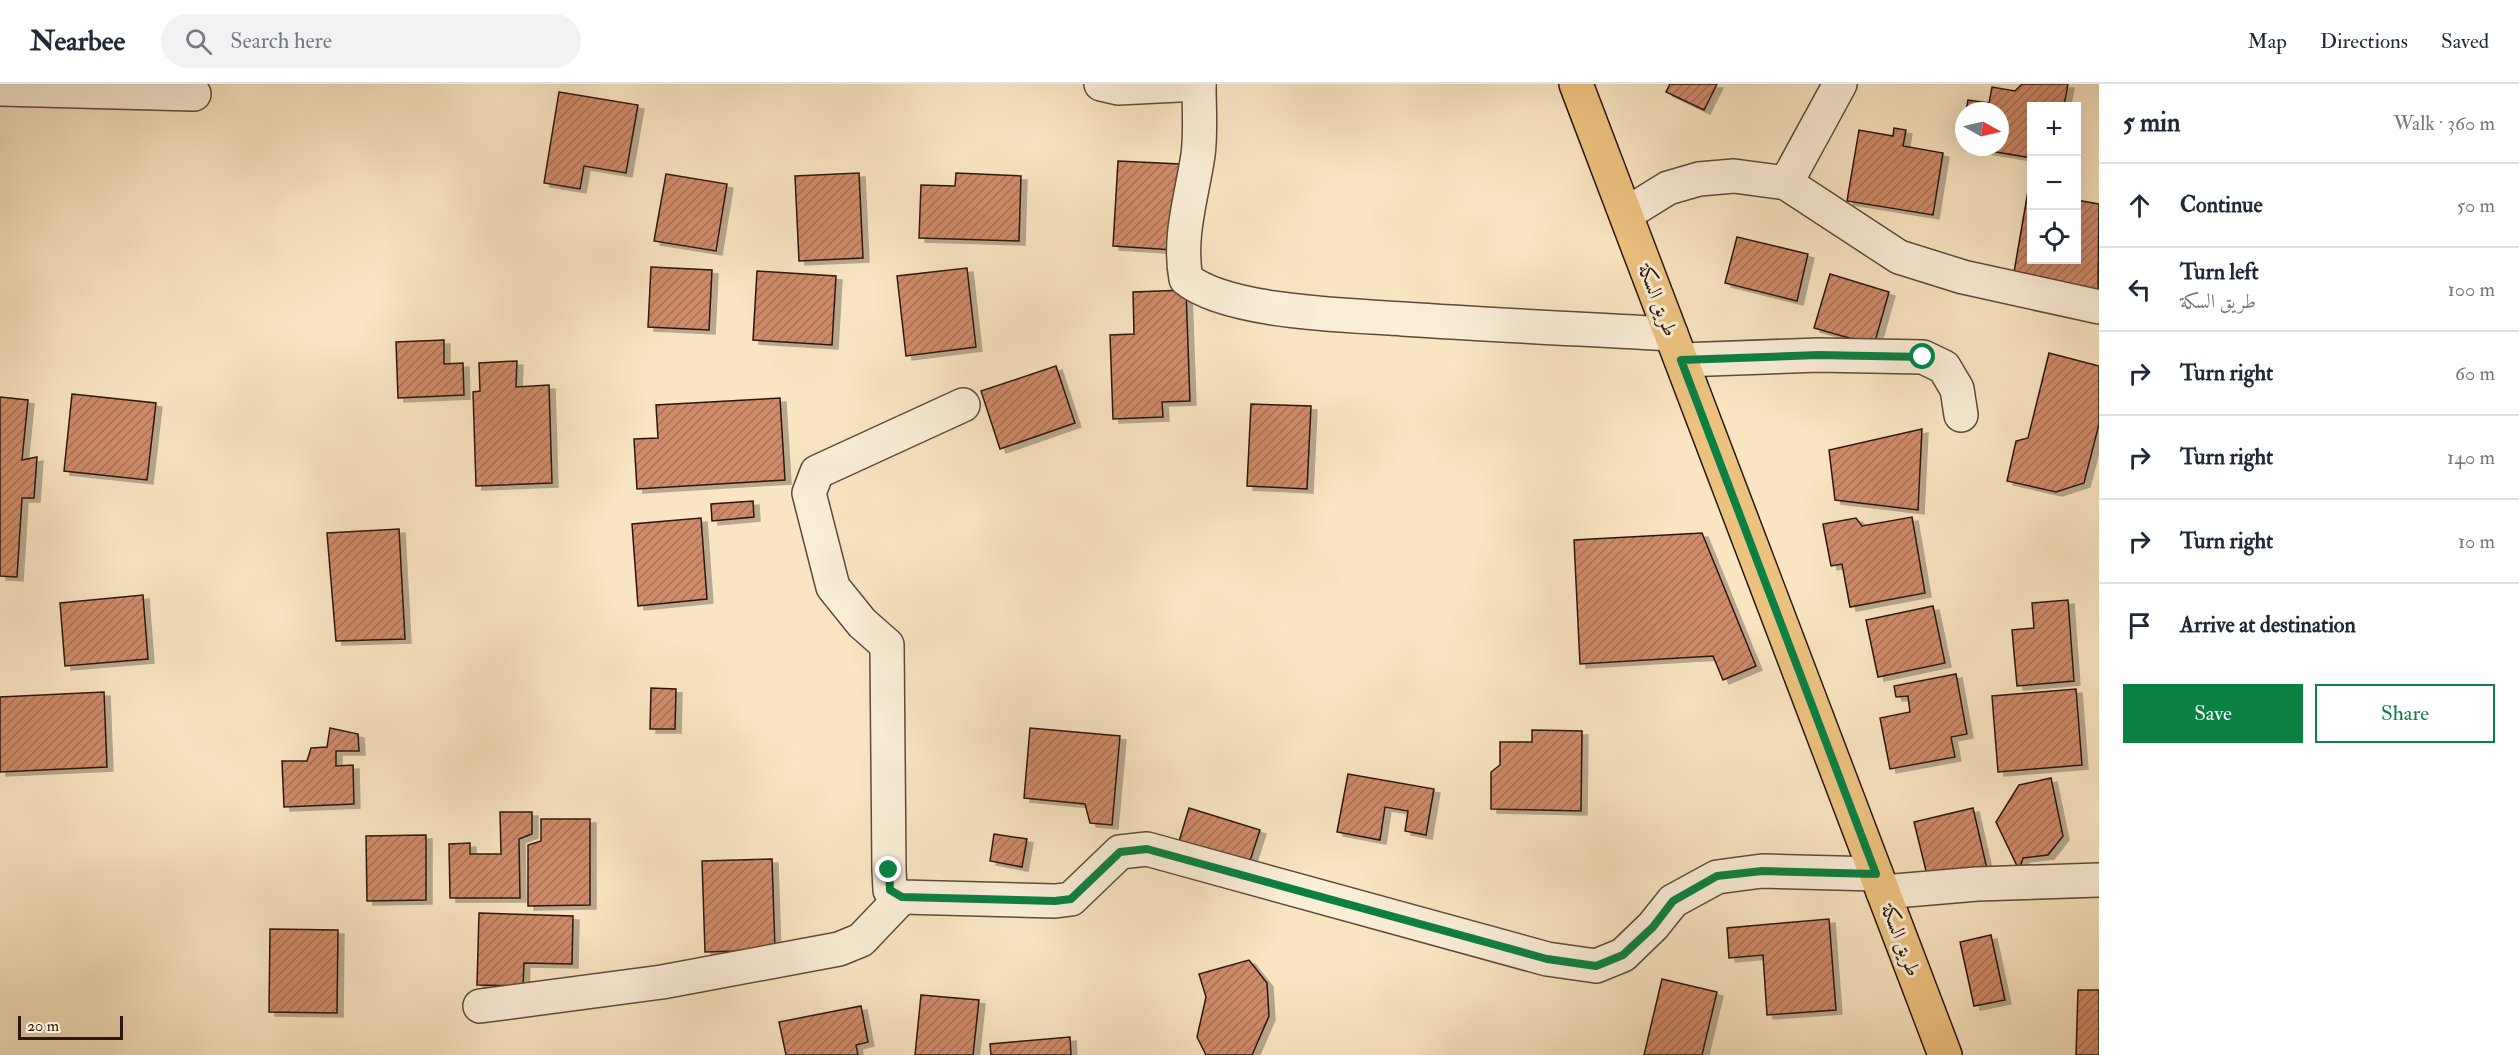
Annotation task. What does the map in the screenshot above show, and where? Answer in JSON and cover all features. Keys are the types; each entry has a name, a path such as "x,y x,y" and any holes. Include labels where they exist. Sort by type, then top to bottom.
{"main road":[{"name":"طريق السكة","path":"1576,84 1945,1055"}],"street":[{"path":"1101,84 1118,88 1199,85 1198,153 1187,209 1184,267 1186,279 1196,286 1234,299 1298,312 1676,347 1818,355 1923,357 1944,367 1957,389 1961,415"},
{"path":"1786,183 1840,84"},
{"path":"0,89 194,94"},
{"path":"1626,214 1668,188 1699,179 1734,176 1786,183 1899,257 1963,277 2099,308"},
{"path":"963,405 817,472 809,493 833,587 862,623 887,645 890,890 902,897 1055,901 1071,899 1120,852 1147,849 1547,959 1596,966 1623,955 1653,927 1673,901 1717,876 1762,871 1880,883 1977,884 2099,880"},
{"path":"480,1006 662,982 839,949 861,940 902,897"}],"building":[{"path":"1670,84 1717,84 1704,110 1666,92"},
{"path":"2022,84 2068,84 2065,102 2027,102 2027,157 2009,154 2009,102 1989,102 1992,87 2015,91"},
{"path":"559,92 638,105 626,173 584,166 580,189 544,183"},
{"path":"1894,128 1906,130 1903,146 1943,153 1933,215 1847,201 1859,130 1893,136"},
{"path":"1118,161 1180,164 1174,250 1113,246"},
{"path":"859,173 863,258 799,261 795,176"},
{"path":"956,173 1021,176 1019,241 919,238 921,185 955,186"},
{"path":"666,174 727,184 716,251 654,241"},
{"path":"2027,197 2027,264 2081,264 2081,201 2099,204 2098,293 2013,278"},
{"path":"1737,237 1808,254 1797,301 1725,283"},
{"path":"651,267 712,270 709,330 648,327"},
{"path":"967,268 976,347 906,356 897,276"},
{"path":"757,271 836,276 832,345 753,340"},
{"path":"1830,274 1889,292 1874,345 1814,328"},
{"path":"1186,290 1190,401 1162,402 1163,417 1113,419 1110,335 1134,334 1133,292"},
{"path":"444,340 444,364 463,363 464,395 398,398 396,342"},
{"path":"2049,353 2099,366 2099,424 2084,483 2056,492 2007,481 2016,441 2028,438"},
{"path":"517,361 516,387 549,385 552,483 476,486 473,392 480,391 479,363"},
{"path":"1056,366 1075,423 1000,449 981,391"},
{"path":"72,394 156,403 147,480 64,471"},
{"path":"0,397 28,400 22,460 37,457 34,498 22,498 17,577 0,576"},
{"path":"780,398 785,480 637,489 634,439 658,438 656,405"},
{"path":"1251,404 1311,406 1307,489 1247,486"},
{"path":"1922,429 1918,510 1835,500 1829,450"},
{"path":"753,501 754,517 712,521 711,504"},
{"path":"1912,517 1925,593 1850,607 1842,564 1831,566 1823,524 1856,518 1862,526"},
{"path":"701,518 707,599 638,606 632,524"},
{"path":"399,529 405,639 336,641 327,533"},
{"path":"1702,533 1756,666 1723,680 1713,656 1580,664 1574,540"},
{"path":"143,595 148,659 65,666 60,603"},
{"path":"2068,600 2074,681 2017,686 2012,630 2034,628 2032,603"},
{"path":"1933,606 1945,663 1878,677 1866,620"},
{"path":"1956,674 1967,734 1951,737 1955,757 1890,769 1880,718 1910,712 1908,696 1896,697 1894,686"},
{"path":"651,688 676,689 675,729 650,729"},
{"path":"2076,689 2082,765 1998,772 1992,696"},
{"path":"104,692 107,767 0,772 0,697"},
{"path":"330,728 358,734 359,751 336,751 336,766 353,765 354,804 284,807 282,761 307,761 311,748 327,747"},
{"path":"1030,728 1120,736 1112,825 1090,823 1085,804 1024,798"},
{"path":"1532,730 1582,731 1581,811 1491,809 1491,772 1500,765 1500,742 1532,742"},
{"path":"1348,774 1434,789 1426,835 1405,831 1408,811 1385,807 1380,840 1337,832"},
{"path":"2051,778 2063,836 2048,855 2023,858 2019,870 1996,822 2019,785"},
{"path":"1189,808 1260,830 1247,870 1177,848"},
{"path":"1973,808 1987,869 1929,883 1914,822"},
{"path":"500,812 532,812 532,834 519,839 520,898 450,898 449,844 470,843 470,854 501,854"},
{"path":"541,819 590,819 590,905 528,906 528,845 541,841"},
{"path":"994,834 1027,839 1022,867 990,861"},
{"path":"426,835 426,900 367,901 366,836"},
{"path":"772,859 775,950 705,952 702,861"},
{"path":"479,913 573,916 572,964 524,963 523,986 477,985"},
{"path":"1829,919 1836,1010 1767,1015 1763,955 1729,958 1727,928"},
{"path":"270,929 338,930 337,1013 269,1012"},
{"path":"1991,935 2005,1000 1974,1006 1960,942"},
{"path":"1249,960 1267,983 1269,1016 1252,1055 1206,1055 1197,1037 1206,997 1199,974"},
{"path":"1662,979 1717,992 1702,1055 1644,1055"},
{"path":"2078,990 2099,990 2099,1055 2076,1055"},
{"path":"921,995 979,1000 973,1055 915,1055"},
{"path":"861,1006 868,1042 856,1045 858,1055 786,1055 779,1022"},
{"path":"1070,1037 1071,1055 991,1055 990,1044"}],"route":[{"path":"889,870 890,890 902,897 1055,901 1071,899 1120,852 1147,849 1547,959 1596,966 1623,955 1653,927 1673,901 1717,876 1762,871 1876,874 1681,360 1818,355 1923,357"}]}
